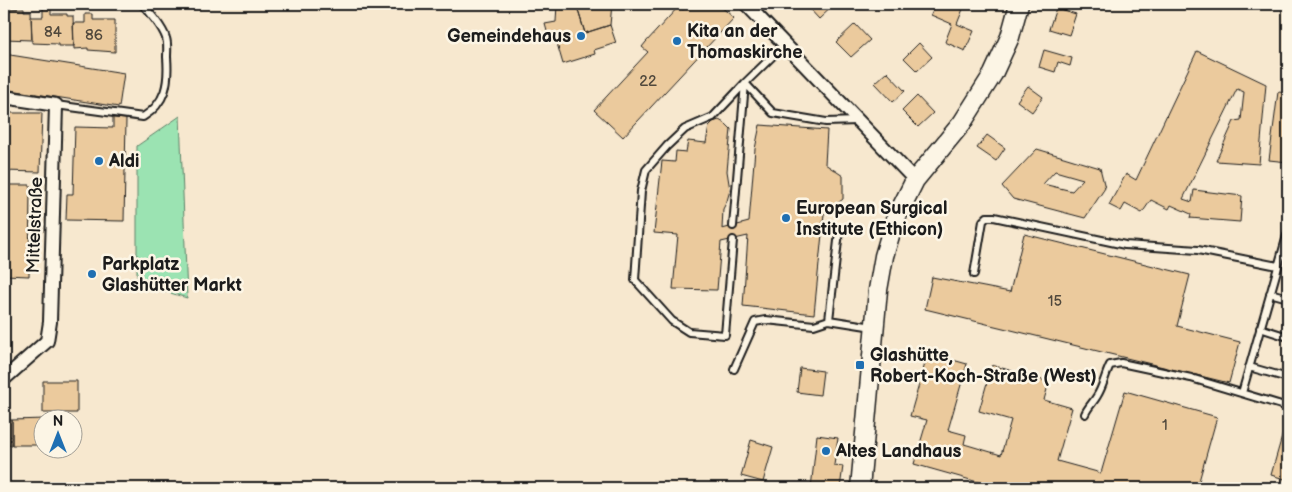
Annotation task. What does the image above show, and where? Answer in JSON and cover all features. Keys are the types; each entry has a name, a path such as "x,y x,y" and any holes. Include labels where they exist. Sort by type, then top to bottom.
{"street":[{"path":"746,4 915,180"},
{"path":"860,488 878,290 884,256 894,222 915,180 962,123 993,74 1010,37 1020,4"},
{"path":"4,97 56,105"},
{"name":"Mittelstraße","path":"4,379 47,341 50,322 56,105"}],"lane":[{"path":"56,105 143,117 155,110 165,93 168,71 166,37 149,11 142,4"},
{"path":"733,240 725,335 689,332 672,321 635,280 641,191 646,170 685,129 713,117 785,44"},
{"path":"745,83 773,113 826,122 859,121"},
{"path":"733,226 745,83"},
{"path":"974,274 983,220 987,217 1125,245 1198,250 1278,266"},
{"path":"829,320 839,232"},
{"path":"1242,393 1288,232"},
{"path":"1270,293 1288,298"},
{"path":"734,369 756,322 766,320 814,324 829,320 874,327"},
{"path":"1260,328 1288,337"},
{"path":"1085,414 1097,396 1110,365 1121,363 1191,378 1288,407"},
{"path":"1249,367 1288,378"}],"green space":[{"path":"180,116 187,298 137,283 137,146"}],"building":[{"path":"4,4 8,4 8,9 24,8 24,11 31,11 32,40 4,39"},
{"name":"Gemeindehaus","path":"557,4 576,4 585,33 610,25 616,43 594,50 595,54 563,64 556,40 550,42 545,24 556,22"},
{"path":"576,4 612,4 610,25 585,33"},
{"path":"689,4 718,4 734,18 623,137 594,110 648,52 642,47 646,42 679,6 683,10"},
{"path":"810,4 835,4 819,19 807,6"},
{"path":"936,4 950,4 963,9 957,24 974,31 965,51 945,42 952,24 931,15"},
{"path":"43,8 51,8 51,14 73,16 74,46 32,43 31,17 43,17"},
{"path":"1056,8 1076,14 1069,35 1049,29"},
{"path":"85,14 93,14 93,20 115,20 115,52 88,50 88,48 74,49 73,23 85,23"},
{"path":"855,24 870,40 851,57 836,42"},
{"path":"919,43 932,57 917,71 904,58"},
{"path":"1044,50 1072,58 1070,66 1058,62 1055,72 1039,67"},
{"path":"1197,51 1266,84 1259,164 1216,161 1234,121 1241,120 1244,92 1237,89 1183,199 1192,202 1194,190 1242,196 1240,222 1190,218 1191,214 1171,205 1169,209 1151,200 1142,213 1125,204 1121,211 1109,205 1126,174 1136,180"},
{"path":"4,54 124,73 119,107 4,89"},
{"path":"887,72 905,91 893,102 875,83"},
{"path":"1028,86 1043,97 1032,112 1017,101"},
{"path":"1278,92 1288,93 1288,162 1269,160"},
{"path":"917,96 933,113 918,127 902,111"},
{"path":"4,113 42,113 40,172 4,171"},
{"name":"Aldi","path":"113,118 126,119 124,221 66,220 67,194 73,194 75,127 113,128"},
{"name":"European Surgical Institute (Ethicon)","path":"719,120 731,129 727,171 730,190 723,209 722,229 749,222 755,149 760,125 827,130 825,164 843,176 843,199 824,214 814,314 743,306 748,236 721,242 717,290 673,289 678,235 654,233 662,161 675,162 676,151 686,152 688,141 706,143 709,126"},
{"path":"987,135 1005,148 996,161 977,148"},
{"path":"1037,149 1100,168 1105,188 1085,218 1013,199 1002,186","holes":["1055,171 1083,179 1072,191 1043,184"]},
{"path":"4,185 30,185 29,276 4,275"},
{"path":"1024,234 1190,275 1177,326 1240,342 1229,383 925,309 932,277 1010,292"},
{"path":"928,353 967,364 948,430 966,435 964,444 1001,455 1011,420 979,411 992,365 1049,382 1044,400 1072,408 1057,461 1101,473 1125,391 1217,417 1197,488 999,488 914,464 927,420 910,416"},
{"path":"800,368 823,371 820,395 797,392"},
{"path":"43,381 77,381 77,410 43,410"},
{"path":"32,419 32,445 12,445 12,420"},
{"path":"1288,419 1288,480 1271,475"},
{"path":"4,420 12,420 12,445 4,445"},
{"name":"Altes Landhaus","path":"817,435 838,438 834,465 843,466 840,488 811,488"},
{"path":"751,440 773,447 763,482 741,476"}],"place":[{"name":"Gemeindehaus","path":"581,36"},
{"name":"Kita an der Thomaskirche","path":"677,41"},
{"name":"Aldi","path":"99,161"},
{"name":"European Surgical Institute (Ethicon)","path":"786,218"},
{"name":"Parkplatz Glashütter Markt","path":"92,274"},
{"name":"Glashütte, Robert-Koch-Straße (West)","path":"860,365"},
{"name":"Altes Landhaus","path":"826,451"}]}
